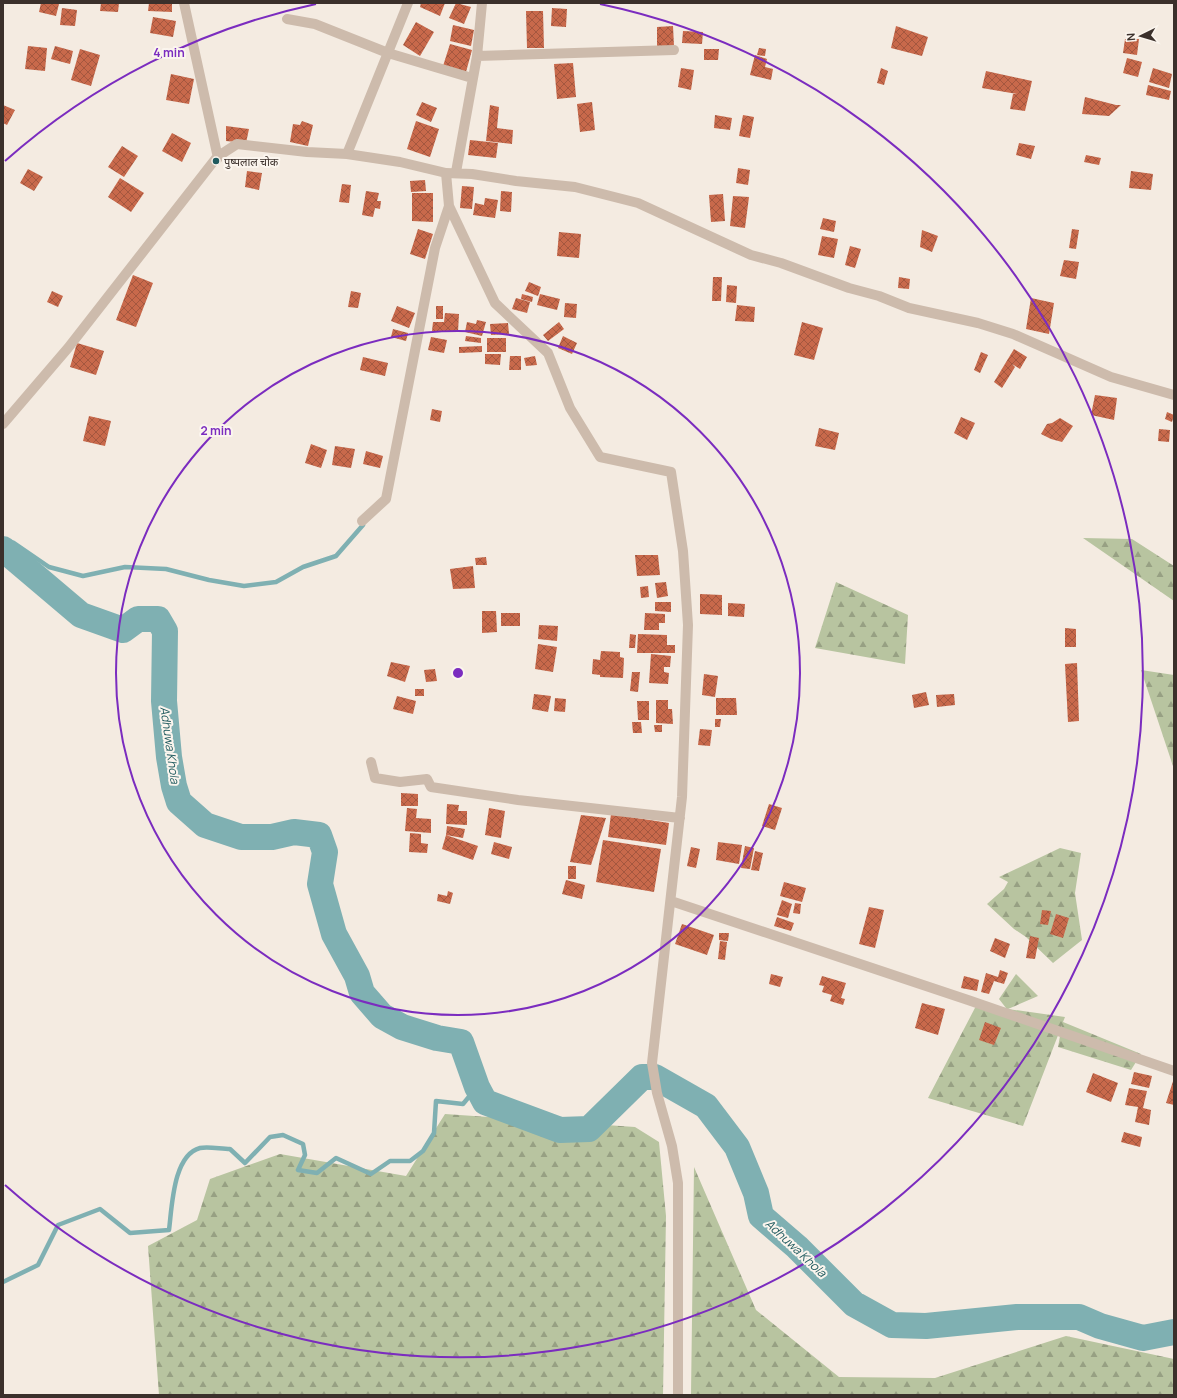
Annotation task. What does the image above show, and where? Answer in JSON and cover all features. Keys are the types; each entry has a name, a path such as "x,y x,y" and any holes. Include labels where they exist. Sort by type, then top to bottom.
{"street":[{"path":"184,3 218,158"},
{"path":"347,154 408,3"},
{"path":"362,522 386,499 435,248 449,206 451,172 477,56 482,3"},
{"path":"287,19 315,24 388,53 472,78"},
{"path":"477,56 605,54 674,50"},
{"path":"3,424 68,348 218,158 237,144 307,152 347,154 451,172 575,187 638,203 751,255 781,263 849,288 879,296 909,308 978,323 1013,334 1111,377 1174,394"},
{"path":"449,206 495,303 548,353 570,408 600,457 671,472 683,551 688,625 682,797 672,901 652,1063 657,1093 672,1146 678,1183 678,1395"},
{"path":"371,762 375,778 400,782 427,779 431,787 518,800 680,818"},
{"path":"672,901 976,1002 1174,1071"}],"green space":[{"path":"1083,538 1132,539 1174,566 1174,601"},
{"path":"836,582 908,615 905,664 815,648"},
{"path":"1141,670 1174,675 1174,769"},
{"path":"1060,848 1081,853 1075,893 1082,940 1053,963 1026,937 1014,929 987,904 1004,889 1008,882 999,877"},
{"path":"1016,974 1038,996 1008,1009 1065,1017 1063,1022 1141,1054 1131,1070 1058,1047 1062,1025 1023,1126 928,1098 977,1004 1006,1008 999,999"},
{"path":"445,1114 635,1127 659,1142 666,1216 663,1395 159,1395 148,1246 197,1220 210,1179 280,1154 406,1176"},
{"path":"694,1167 756,1310 839,1377 935,1378 1066,1336 1174,1359 1174,1395 691,1395"}],"building":[{"path":"41,3 59,4 56,16 39,12"},
{"path":"101,3 119,3 118,12 100,11"},
{"path":"149,3 172,3 172,12 148,11"},
{"path":"421,3 445,3 440,16 420,7"},
{"path":"456,3 471,7 464,24 449,18"},
{"path":"62,8 77,10 75,26 60,25"},
{"path":"552,8 567,9 566,27 551,26"},
{"path":"526,11 543,11 544,48 527,48"},
{"path":"153,17 176,21 173,37 150,33"},
{"path":"416,22 434,32 420,56 403,45"},
{"path":"453,25 474,30 471,46 450,41"},
{"path":"673,26 674,46 657,46 657,27"},
{"path":"896,26 928,37 922,56 891,48"},
{"path":"683,31 703,32 702,44 682,43"},
{"path":"1125,39 1139,39 1137,55 1123,53"},
{"path":"450,44 472,50 466,72 443,66"},
{"path":"28,46 47,48 45,71 25,69"},
{"path":"55,46 73,51 70,64 51,59"},
{"path":"759,48 766,49 765,56 757,55"},
{"path":"80,49 100,55 91,86 71,80"},
{"path":"704,49 719,49 718,60 704,60"},
{"path":"755,55 767,59 765,67 773,69 771,80 750,75"},
{"path":"1127,58 1142,62 1138,77 1123,73"},
{"path":"573,63 576,97 557,99 554,64"},
{"path":"681,68 694,70 691,90 678,87"},
{"path":"881,68 888,71 884,85 877,83"},
{"path":"1153,68 1172,74 1169,88 1149,82"},
{"path":"986,71 1032,81 1025,111 1010,109 1013,94 1017,94 982,88"},
{"path":"171,74 194,79 189,104 166,100"},
{"path":"1148,85 1171,91 1169,100 1146,95"},
{"path":"1085,97 1121,105 1109,116 1082,114"},
{"path":"422,102 437,108 431,122 416,115"},
{"path":"592,102 595,130 580,132 577,104"},
{"path":"3,105 15,110 7,125 3,123"},
{"path":"490,105 499,107 497,128 513,130 512,144 486,141"},
{"path":"715,115 732,118 730,130 714,128"},
{"path":"743,115 754,117 750,138 739,136"},
{"path":"302,121 313,125 308,146 290,142 293,124 300,125"},
{"path":"416,121 439,129 430,157 407,149"},
{"path":"226,126 249,129 246,143 226,141"},
{"path":"172,133 191,143 182,162 162,151"},
{"path":"470,140 498,143 496,158 468,155"},
{"path":"1019,143 1035,146 1031,159 1016,155"},
{"path":"122,146 138,156 124,177 108,167"},
{"path":"1086,155 1101,158 1099,165 1084,162"},
{"path":"738,168 750,170 748,185 736,183"},
{"path":"28,169 43,177 34,191 20,183"},
{"path":"247,171 262,173 259,190 245,187"},
{"path":"1131,171 1153,174 1151,190 1129,188"},
{"path":"120,178 144,193 131,212 108,197"},
{"path":"425,180 426,191 411,192 410,181"},
{"path":"342,184 351,185 349,203 339,202"},
{"path":"462,186 474,187 472,209 460,208"},
{"path":"366,191 379,193 377,201 381,201 380,209 375,208 373,217 362,215"},
{"path":"501,191 512,192 511,212 500,211"},
{"path":"412,193 433,193 433,222 412,221"},
{"path":"723,194 725,221 711,222 709,195"},
{"path":"733,196 749,197 745,228 730,226"},
{"path":"485,198 498,200 495,218 473,215 475,203 484,205"},
{"path":"823,218 836,221 834,232 820,229"},
{"path":"418,229 433,234 425,259 410,254"},
{"path":"1072,229 1079,230 1076,249 1069,248"},
{"path":"922,230 938,236 932,252 920,247"},
{"path":"559,232 581,234 579,258 557,256"},
{"path":"822,236 838,239 834,258 818,255"},
{"path":"850,246 861,249 855,268 845,265"},
{"path":"1064,260 1079,262 1076,279 1060,276"},
{"path":"133,275 153,283 136,327 116,320"},
{"path":"713,277 722,277 721,301 712,301"},
{"path":"899,277 910,279 909,289 898,288"},
{"path":"529,282 541,287 538,296 525,291"},
{"path":"727,285 737,286 736,303 726,302"},
{"path":"52,291 63,296 58,307 47,302"},
{"path":"351,291 361,293 358,308 348,307"},
{"path":"522,294 533,297 532,302 521,299"},
{"path":"540,294 560,299 557,310 537,305"},
{"path":"516,298 530,302 527,313 512,309"},
{"path":"1031,298 1054,303 1049,334 1026,329"},
{"path":"565,303 577,304 576,318 564,317"},
{"path":"737,305 755,307 754,322 735,321"},
{"path":"397,306 415,313 409,328 391,321"},
{"path":"436,306 443,306 443,319 436,319"},
{"path":"445,313 459,314 458,332 432,331 433,322 444,322"},
{"path":"477,320 486,322 482,336 465,332 467,322 476,324"},
{"path":"559,322 564,329 548,341 543,335"},
{"path":"802,322 823,328 814,360 794,355"},
{"path":"508,323 509,334 491,335 490,324"},
{"path":"393,329 408,333 406,341 391,337"},
{"path":"466,336 481,338 481,343 465,341"},
{"path":"563,336 577,343 572,354 558,348"},
{"path":"431,337 447,340 444,353 428,350"},
{"path":"487,338 506,338 506,352 487,352"},
{"path":"77,343 104,351 96,375 70,367"},
{"path":"482,346 482,352 459,353 459,347"},
{"path":"1014,349 1027,357 1020,369 1012,364 1015,367 1002,388 994,382"},
{"path":"981,352 988,355 980,373 974,370"},
{"path":"485,354 501,354 500,365 485,364"},
{"path":"510,356 521,356 521,370 509,370"},
{"path":"535,356 537,365 526,366 524,358"},
{"path":"363,357 388,363 385,376 360,370"},
{"path":"1095,395 1117,398 1114,420 1091,415"},
{"path":"432,409 442,411 440,422 430,420"},
{"path":"1167,412 1174,415 1172,422 1165,419"},
{"path":"89,416 111,421 105,446 83,441"},
{"path":"961,417 975,423 967,440 954,433"},
{"path":"1060,418 1073,426 1062,442 1041,434 1047,424"},
{"path":"819,428 839,433 835,450 815,446"},
{"path":"1159,429 1170,430 1169,442 1158,441"},
{"path":"311,444 327,450 321,468 305,463"},
{"path":"335,446 355,449 351,468 332,465"},
{"path":"366,451 383,456 380,468 363,464"},
{"path":"635,555 658,555 660,575 637,576"},
{"path":"486,557 487,565 476,565 475,558"},
{"path":"473,566 475,588 453,589 450,569"},
{"path":"666,582 668,596 657,598 655,583"},
{"path":"648,586 649,597 641,598 640,587"},
{"path":"700,594 722,595 722,615 700,614"},
{"path":"655,602 671,602 671,612 655,611"},
{"path":"728,603 745,604 744,617 728,616"},
{"path":"482,611 496,611 497,632 482,633"},
{"path":"501,613 520,613 520,626 501,626"},
{"path":"645,613 665,614 665,623 659,623 659,630 644,630"},
{"path":"539,625 558,626 557,641 538,639"},
{"path":"1065,628 1076,629 1076,647 1065,647"},
{"path":"630,634 636,635 635,648 629,648"},
{"path":"638,634 667,635 667,645 675,645 675,653 637,653"},
{"path":"538,644 557,647 553,672 535,669"},
{"path":"601,651 620,652 620,657 624,658 623,678 600,677 600,675 592,674 593,659 600,660"},
{"path":"651,654 671,656 670,667 664,667 664,672 669,673 668,684 649,683"},
{"path":"391,662 410,666 405,682 387,676"},
{"path":"1077,663 1079,721 1068,722 1065,664"},
{"path":"435,669 437,681 426,682 424,670"},
{"path":"632,672 640,672 638,692 630,691"},
{"path":"704,674 718,676 715,697 702,695"},
{"path":"415,689 424,689 424,696 415,696"},
{"path":"926,692 929,705 914,708 912,695"},
{"path":"534,694 551,696 548,712 532,709"},
{"path":"954,694 955,705 937,707 936,695"},
{"path":"397,696 416,701 413,714 393,709"},
{"path":"555,698 566,699 565,712 554,711"},
{"path":"716,698 736,698 737,715 716,715"},
{"path":"656,700 668,700 668,709 672,709 673,724 656,723"},
{"path":"637,701 649,701 649,720 638,720"},
{"path":"715,719 721,719 720,727 715,727"},
{"path":"632,722 641,722 642,733 633,733"},
{"path":"654,725 662,725 662,732 655,732"},
{"path":"700,729 712,730 710,746 698,745"},
{"path":"401,793 418,794 418,806 401,806"},
{"path":"447,804 459,805 458,811 467,811 467,825 446,824"},
{"path":"769,804 782,808 775,830 762,826"},
{"path":"407,808 417,809 416,818 431,819 431,833 405,831"},
{"path":"489,808 505,811 501,838 485,835"},
{"path":"611,814 669,823 666,845 608,837"},
{"path":"581,815 606,818 591,865 570,862"},
{"path":"447,826 465,829 463,838 446,835"},
{"path":"410,833 421,834 421,843 428,844 427,853 409,852"},
{"path":"446,835 478,846 473,860 442,849"},
{"path":"603,840 661,849 654,892 596,882"},
{"path":"494,842 512,847 509,859 491,854"},
{"path":"718,842 742,845 739,864 716,860"},
{"path":"745,846 754,848 750,869 741,868"},
{"path":"691,847 700,849 696,868 687,866"},
{"path":"755,851 763,853 759,871 751,870"},
{"path":"568,866 576,866 576,879 568,879"},
{"path":"566,880 585,885 582,899 562,894"},
{"path":"784,882 806,888 802,902 780,896"},
{"path":"448,891 453,893 450,904 437,901 438,894 447,896"},
{"path":"782,900 792,904 788,918 777,915"},
{"path":"795,903 801,904 800,914 793,913"},
{"path":"869,907 884,910 875,948 859,944"},
{"path":"1042,910 1051,911 1048,925 1040,924"},
{"path":"1056,914 1069,918 1063,938 1050,934"},
{"path":"777,917 794,923 791,931 774,926"},
{"path":"682,924 714,935 707,955 675,944"},
{"path":"719,933 729,933 728,941 719,940"},
{"path":"1030,936 1039,938 1035,959 1026,958"},
{"path":"995,938 1010,944 1005,958 990,951"},
{"path":"720,941 727,942 725,960 718,959"},
{"path":"1000,970 1008,973 1004,984 994,981 989,994 981,992 986,973 998,977"},
{"path":"771,974 783,977 780,987 769,984"},
{"path":"822,976 846,983 841,998 845,999 843,1005 830,1001 832,995 822,992 824,986 819,985"},
{"path":"964,976 979,980 977,991 961,988"},
{"path":"922,1003 945,1009 938,1035 915,1028"},
{"path":"985,1022 1001,1028 994,1045 979,1040"},
{"path":"1134,1072 1152,1076 1149,1088 1131,1084"},
{"path":"1093,1073 1118,1083 1111,1102 1086,1092"},
{"path":"1174,1078 1174,1105 1166,1103"},
{"path":"1129,1088 1147,1091 1143,1108 1151,1110 1149,1125 1135,1122 1138,1107 1125,1105"},
{"path":"1124,1132 1142,1137 1140,1147 1121,1142"}],"waterway":[{"path":"3,540 14,543 49,567 83,576 125,567 166,569 209,580 244,586 276,582 303,567 336,556 363,525"},
{"name":"Adhuwa Khola","path":"3,549 81,615 123,630 138,619 158,619 165,631 164,701 169,757 174,786 179,802 205,825 241,837 272,837 294,832 319,835 325,852 320,884 334,934 357,976 362,993 382,1016 402,1027 437,1038 461,1042 477,1087 485,1102 560,1130 589,1129 642,1077 655,1077 706,1106 737,1147 756,1193 761,1216 797,1247 854,1304 892,1325 926,1326 1017,1317 1079,1317 1100,1326 1143,1338 1174,1332"},
{"path":"3,1282 38,1265 58,1225 100,1209 130,1233 169,1230 173,1196 179,1171 184,1161 191,1153 200,1148 211,1147 230,1149 245,1163 270,1137 283,1135 303,1144 305,1155 298,1170 317,1173 336,1158 371,1174 390,1161 410,1161 423,1151 434,1133 436,1101 463,1104 477,1087"}],"place":[{"name":"पुष्पलाल चोक","path":"216,161"}]}
